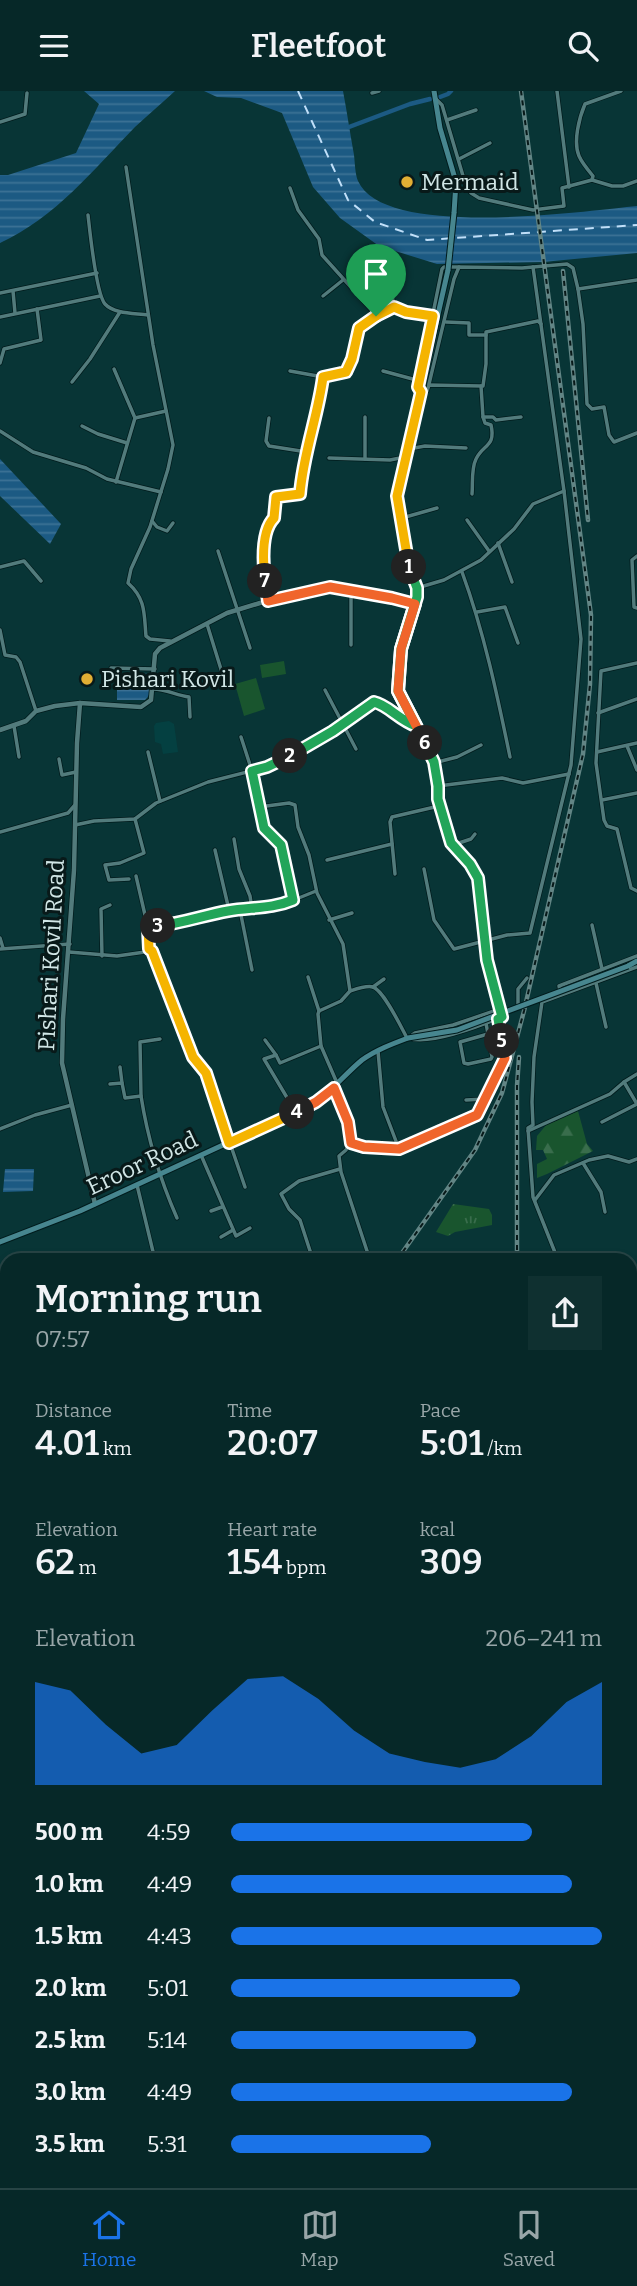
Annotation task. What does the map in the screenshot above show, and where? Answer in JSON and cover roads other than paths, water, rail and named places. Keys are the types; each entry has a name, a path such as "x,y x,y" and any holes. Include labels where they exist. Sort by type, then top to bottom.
{"main road":[{"path":"435,91 443,138 456,182 448,270 397,496 399,519 417,588 415,604 401,649 398,691 434,762 439,806 453,845 477,874 487,960 500,1009"},
{"name":"Eroor Road","path":"0,1242 95,1204 296,1113 316,1102 377,1051 407,1038 457,1030 628,966 637,958"}],"street":[{"path":"372,93 379,91"},
{"path":"557,91 569,187"},
{"path":"592,180 593,176 580,160 577,150 582,111 585,104 621,91"},
{"path":"0,122 25,114 27,93"},
{"path":"436,99 442,105 466,185 471,193 479,198 533,210 564,206 562,188 592,180 612,187 637,181"},
{"path":"447,120 476,110"},
{"path":"459,159 491,143"},
{"path":"125,167 148,314 173,445 152,521 131,569 128,583 140,596 146,636 150,639 173,641"},
{"path":"290,188 298,210 319,239 322,255 376,316"},
{"path":"88,215 100,296 105,304 121,311 148,314"},
{"path":"459,267 429,385 427,391 421,392 419,381 444,267 570,265 576,276 583,324 587,404 593,409 604,407 609,435 614,442 637,433"},
{"path":"424,869 434,920 454,949 507,935 530,933 569,774 581,639 533,267"},
{"path":"394,269 390,282 394,307"},
{"path":"0,293 97,273"},
{"path":"323,296 344,280"},
{"path":"578,289 637,280"},
{"path":"13,291 15,314"},
{"path":"0,317 100,296"},
{"path":"290,371 323,377 346,372 359,328 394,307 406,312 433,316"},
{"path":"0,363 2,349 41,340 37,309"},
{"path":"72,382 121,311"},
{"path":"472,494 474,461 490,444 492,438 491,425 485,423 483,417 481,386 486,364 486,332 538,321 542,325"},
{"path":"446,322 469,323 468,335 486,335"},
{"path":"114,369 135,418 116,482"},
{"path":"383,371 419,381"},
{"path":"268,601 263,562 269,523 274,518 276,497 300,494 302,467 317,412 323,377"},
{"path":"429,385 481,386"},
{"path":"135,418 166,411"},
{"path":"365,417 365,459"},
{"path":"483,417 494,417 496,420 521,417"},
{"path":"269,418 266,440 269,446 307,452"},
{"path":"82,426 127,443"},
{"path":"0,431 33,452 86,468 116,482 161,492"},
{"path":"407,449 425,446 466,448"},
{"path":"328,458 390,460 405,457"},
{"path":"417,588 462,572 481,560 514,529 533,504 564,491"},
{"path":"399,519 437,508"},
{"path":"467,520 489,551"},
{"path":"152,521 157,527 167,531 173,523"},
{"path":"498,543 512,582"},
{"path":"218,551 250,648"},
{"path":"637,556 632,560 634,607 637,608"},
{"path":"0,567 24,562 41,581"},
{"path":"462,572 477,612 510,757"},
{"path":"0,730 26,722 36,711 55,706 80,703 141,708 151,700 155,654 160,648 237,610 324,588 415,604"},
{"path":"351,592 351,645"},
{"path":"477,612 505,607 517,643"},
{"path":"207,623 224,679"},
{"path":"0,630 2,656 16,657 20,662 36,711"},
{"path":"637,663 601,671 597,752 598,786 607,826 617,829 631,888 637,891"},
{"path":"111,668 155,669"},
{"path":"153,689 189,697 190,717"},
{"path":"325,690 356,748"},
{"path":"598,713 637,699"},
{"path":"75,825 135,819 160,801 208,782 267,767 290,756 374,702 382,704 401,721 416,726"},
{"name":"Pishari Kovil Road","path":"80,703 62,1063 95,1204"},
{"path":"14,726 19,757"},
{"path":"241,737 252,771 264,828 281,845 293,900"},
{"path":"597,752 637,743"},
{"path":"434,762 457,757 481,745"},
{"path":"626,746 637,770"},
{"path":"148,753 160,801"},
{"path":"59,759 62,775 76,772"},
{"path":"438,786 502,778 523,783 569,774"},
{"path":"602,800 637,793"},
{"path":"1,831 68,813 76,803"},
{"path":"261,808 289,803 295,805 298,827 309,855 316,891 343,944 350,991"},
{"path":"395,874 390,822 392,817 439,806"},
{"path":"129,879 108,880 105,865 120,863 144,853 135,819"},
{"path":"453,845 471,839 475,834"},
{"path":"233,839 252,909"},
{"path":"327,860 392,844"},
{"path":"215,850 229,910"},
{"path":"136,876 148,928 149,949 180,1019 193,1057 206,1073 245,1187"},
{"path":"148,928 182,923 229,910 279,906 316,891"},
{"path":"102,956 101,909 110,905"},
{"path":"240,910 252,970"},
{"path":"330,920 352,912"},
{"path":"592,925 602,969"},
{"path":"0,938 2,949 69,944"},
{"path":"69,952 117,956 149,949"},
{"path":"562,995 559,986 637,958"},
{"path":"555,1253 535,1200 528,1131 533,1125 533,1077 542,1002 637,967"},
{"path":"308,977 319,1011 321,1046 348,1122 351,1143"},
{"path":"518,1007 518,989 527,978"},
{"path":"319,1011 341,1001 350,991 373,987 384,979"},
{"path":"596,983 606,1027"},
{"path":"373,987 390,1007 407,1038"},
{"path":"351,1143 364,1147 399,1149 477,1115 505,1058 500,1009 453,1025 415,1033 407,1038"},
{"path":"407,1038 421,1040 436,1037 500,1018"},
{"path":"486,1023 488,1034 492,1056 491,1059 464,1063 460,1042 488,1034"},
{"path":"160,1038 140,1041 141,1096 146,1132 158,1175 177,1218"},
{"path":"265,1040 280,1063 321,1046"},
{"path":"377,1051 383,1107 399,1149"},
{"path":"276,1055 264,1059 296,1113"},
{"path":"120,1067 125,1098 141,1096"},
{"path":"528,1131 610,1094 637,1073"},
{"path":"603,1122 637,1104 624,1082"},
{"path":"110,1084 122,1083"},
{"path":"466,1100 485,1099"},
{"path":"0,1129 35,1115 72,1105"},
{"path":"351,1143 339,1156 340,1169 368,1253"},
{"path":"201,1155 236,1236 250,1228"},
{"path":"535,1200 554,1175 583,1163 608,1156 629,1162 637,1159"},
{"path":"583,1163 601,1192 605,1212"},
{"path":"311,1253 300,1220 289,1209 281,1194 299,1181 340,1169"},
{"path":"136,1185 153,1253"},
{"path":"211,1211 222,1206"},
{"path":"220,1237 233,1230"}],"waterway":[{"path":"440,97 451,91"},
{"path":"349,127 430,99"}],"railway":[{"path":"402,1253 475,1150 502,1093 524,1011 583,754 590,684 591,615 521,91"},
{"path":"563,271 588,520"},
{"path":"517,1253 519,1057"}],"place":[{"name":"Mermaid","path":"407,182"},
{"name":"Pishari Kovil","path":"87,679"}]}
